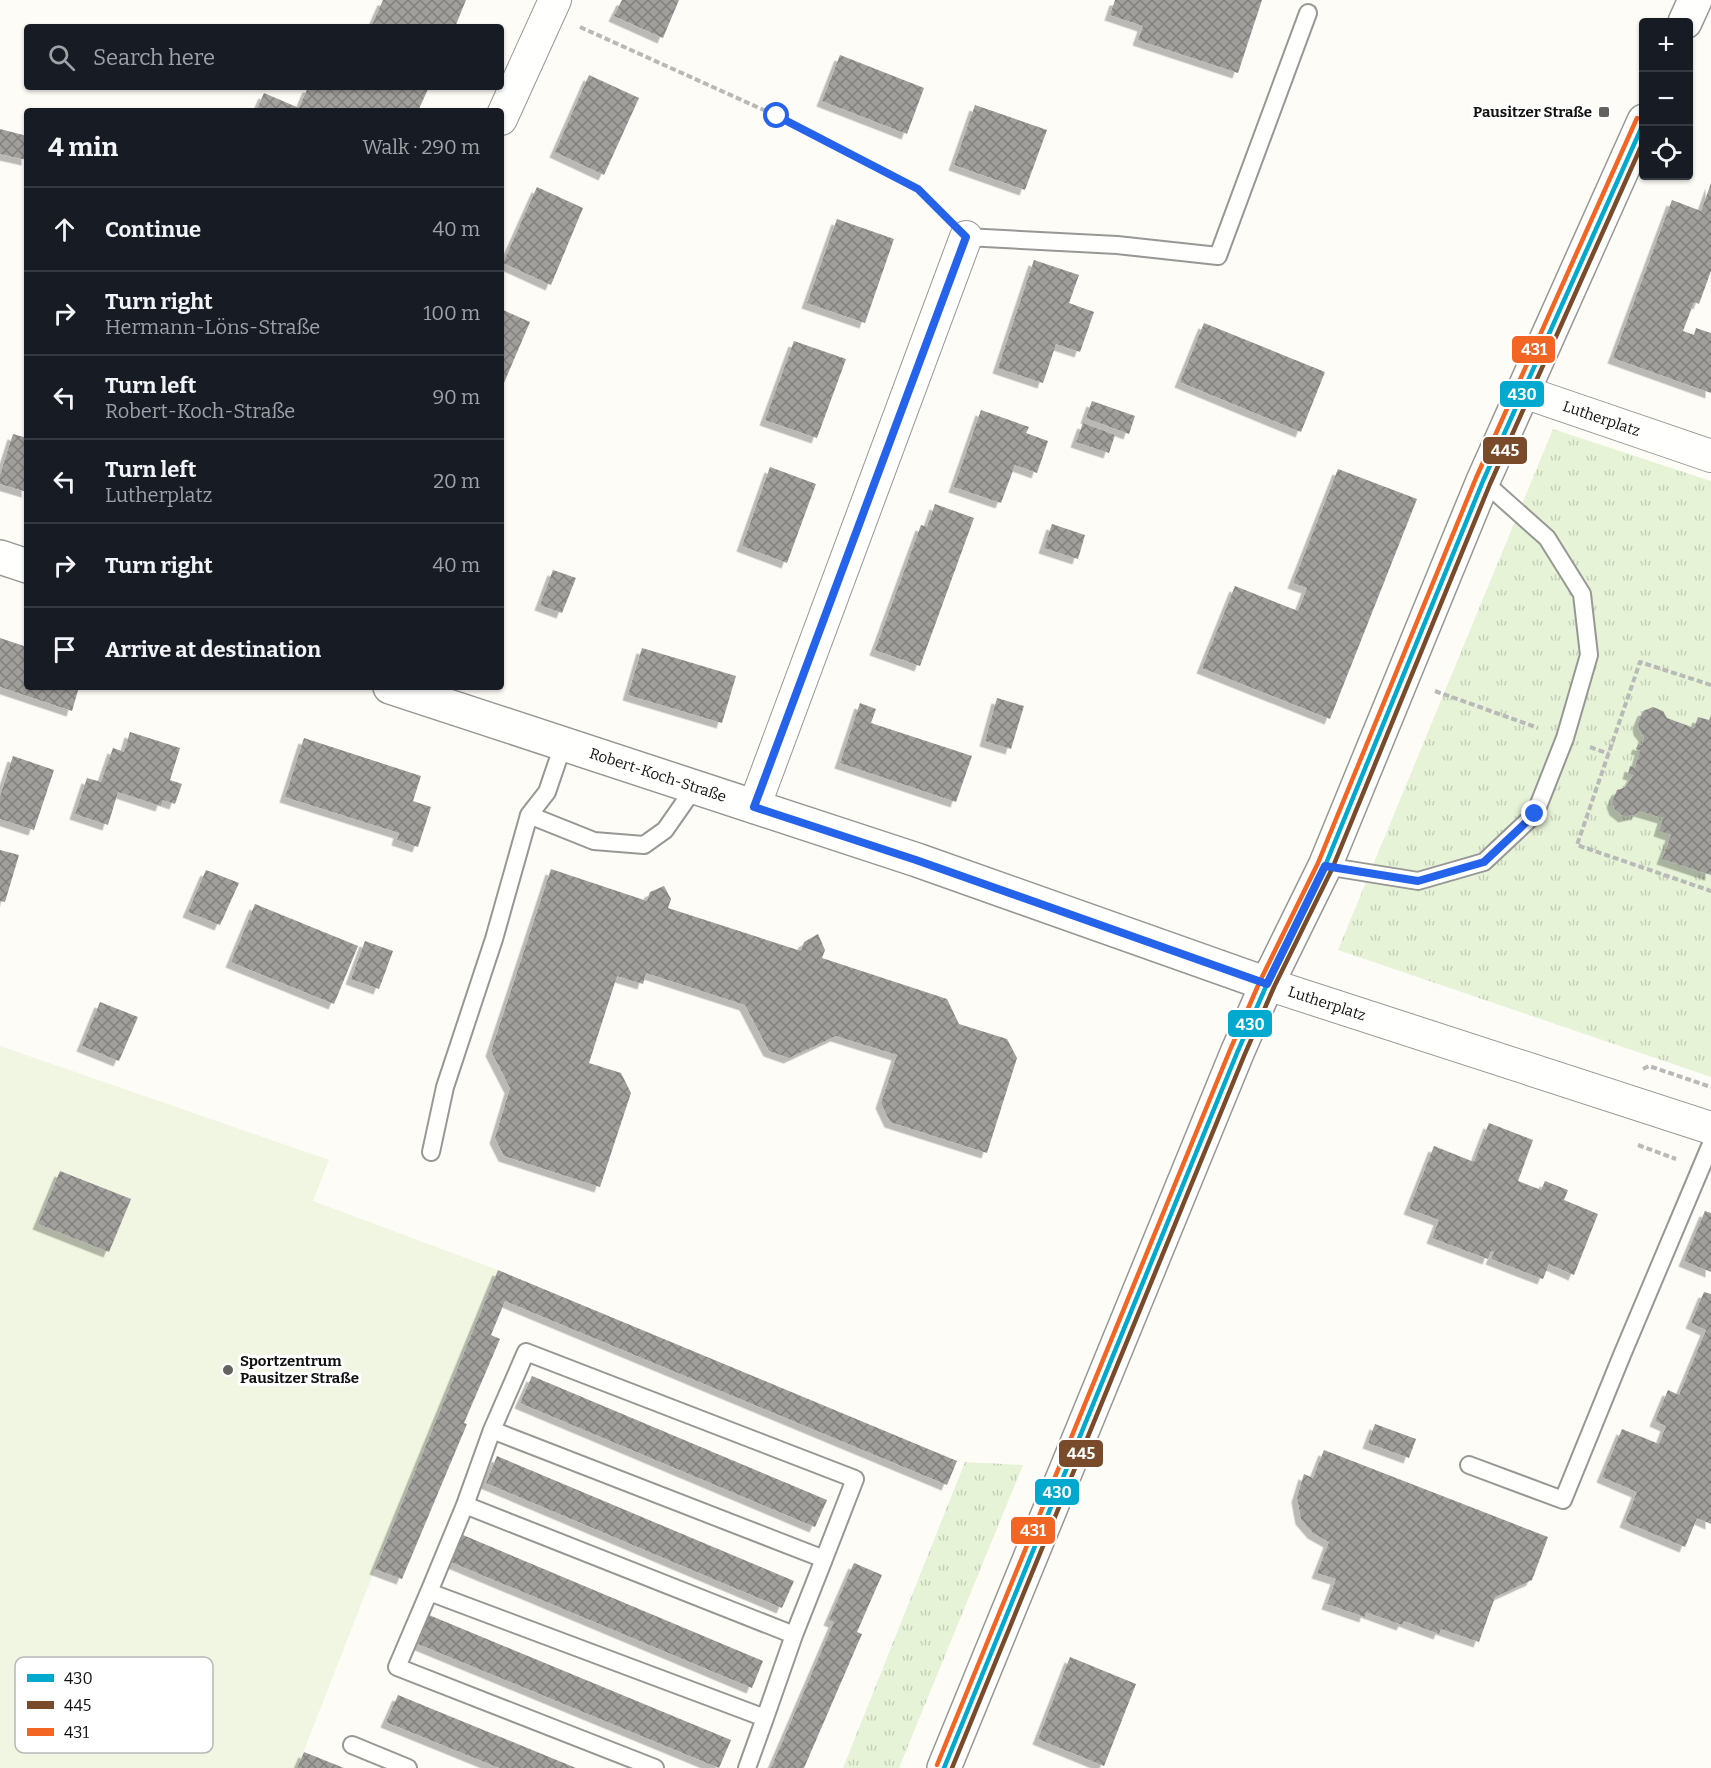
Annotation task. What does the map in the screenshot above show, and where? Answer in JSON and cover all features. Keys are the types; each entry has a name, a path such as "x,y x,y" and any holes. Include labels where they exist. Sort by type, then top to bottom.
{"street":[{"path":"1687,18 1695,0"},
{"path":"504,112 552,7"},
{"path":"1524,392 1642,126"},
{"path":"754,807 966,237"},
{"name":"Lutherplatz","path":"1711,456 1524,392 1483,481 1325,866 1267,984 1711,1128"},
{"path":"0,557 24,565"},
{"name":"Robert-Koch-Straße","path":"399,690 916,860 1267,984"},
{"path":"944,1768 1267,984"}],"lane":[{"path":"966,237 1117,245 1218,256 1308,13"},
{"path":"1325,866 1418,881 1484,862 1535,814 1564,738 1589,655 1582,594 1547,538 1483,481"},
{"path":"431,1152 445,1087 494,939 530,815 547,792 563,745"},
{"path":"530,815 594,841 644,845 665,830 695,787"},
{"path":"1469,1465 1563,1500 1711,1144"},
{"path":"655,1768 397,1667 465,1505 492,1430 526,1352 855,1479 794,1635 747,1768"},
{"path":"492,1430 824,1559"},
{"path":"465,1505 794,1635"},
{"path":"429,1592 765,1718"},
{"path":"352,1745 408,1768"}],"path":[{"path":"552,7 777,116 918,189 966,237"},
{"path":"1711,685 1640,662 1577,845 1711,891"},
{"path":"1402,679 1564,738"}],"green space":[{"path":"1553,429 1711,481 1711,1077 1338,950"},
{"name":"Sportzentrum Pausitzer Straße","path":"0,1046 329,1160 313,1201 498,1270 375,1569 297,1768 0,1768"},
{"path":"965,1462 1023,1465 899,1768 843,1768"}],"building":[{"path":"383,0 466,0 456,24 372,24"},
{"path":"622,0 679,0 663,38 614,16"},
{"path":"1115,0 1262,0 1238,73 1138,40 1143,26 1110,15"},
{"path":"840,55 924,88 907,134 822,101"},
{"path":"589,75 639,98 604,175 555,152"},
{"path":"307,90 428,90 419,108 299,108"},
{"path":"264,93 299,108 257,108"},
{"path":"975,105 1047,130 1025,190 954,165"},
{"path":"0,129 24,135 24,159 0,154"},
{"path":"1711,183 1711,271 1699,304 1694,302 1683,331 1694,335 1696,328 1711,333 1711,393 1613,358 1672,200 1701,211"},
{"path":"537,187 583,208 551,285 504,263"},
{"path":"837,219 894,239 865,323 807,303"},
{"path":"1034,260 1079,275 1069,303 1094,312 1080,352 1056,344 1043,383 998,368"},
{"path":"504,310 530,322 504,383"},
{"path":"1204,323 1325,372 1301,432 1180,382"},
{"path":"794,341 846,359 817,438 765,420"},
{"path":"1092,401 1135,416 1129,434 1086,418"},
{"path":"981,410 1029,427 1026,433 1048,441 1037,473 1015,465 1001,503 954,487"},
{"path":"1083,423 1115,435 1109,453 1076,442"},
{"path":"13,434 24,437 24,491 0,484 0,475"},
{"path":"770,467 816,484 787,563 742,546"},
{"path":"1338,469 1417,499 1330,719 1202,668 1235,586 1298,611 1307,588 1293,583"},
{"path":"935,504 974,518 920,666 875,650 921,525 927,527"},
{"path":"1052,524 1085,535 1078,559 1044,548"},
{"path":"553,570 576,578 562,613 540,605"},
{"path":"0,638 24,646 24,690 78,690 72,711 0,687"},
{"path":"642,648 736,676 722,723 628,695"},
{"path":"997,698 1024,706 1011,749 985,741"},
{"path":"860,703 876,709 871,723 972,756 956,802 840,763"},
{"path":"1653,707 1663,711 1667,718 1694,728 1698,717 1709,720 1711,715 1711,875 1662,859 1671,835 1659,831 1663,818 1639,811 1637,814 1624,817 1615,810 1612,802 1617,790 1626,787 1633,775 1628,774 1630,766 1635,768 1640,750 1636,749 1638,744 1642,745 1644,736 1639,730 1638,723 1643,711"},
{"path":"130,732 180,748 170,780 182,784 175,804 163,800 161,806 118,792 108,825 75,814 87,778 101,782 113,748 124,752"},
{"path":"304,738 421,776 413,801 431,807 418,847 397,840 399,833 285,797"},
{"path":"13,756 54,770 34,830 0,819 0,796"},
{"path":"0,850 19,855 5,902 0,901"},
{"path":"551,869 647,901 650,892 664,886 671,899 668,908 801,951 804,942 818,934 825,950 822,958 947,999 959,1024 1007,1039 1017,1058 987,1153 890,1122 881,1103 897,1055 836,1036 789,1058 769,1051 745,1005 646,973 643,984 617,976 589,1063 621,1073 631,1093 600,1187 504,1156 495,1138 510,1088 491,1051"},
{"path":"206,870 239,883 220,925 188,912"},
{"path":"255,904 358,946 334,1004 231,962"},
{"path":"365,941 393,951 379,989 351,979"},
{"path":"100,1002 138,1017 119,1061 82,1046"},
{"path":"1489,1123 1533,1140 1518,1181 1541,1190 1545,1181 1568,1190 1564,1200 1598,1214 1574,1275 1549,1264 1543,1279 1491,1259 1494,1252 1491,1251 1488,1259 1432,1238 1439,1220 1409,1209 1434,1146 1474,1162"},
{"path":"60,1171 131,1199 109,1252 38,1224"},
{"path":"1705,1211 1711,1213 1711,1272 1684,1261"},
{"path":"498,1270 957,1461 947,1485 505,1301 491,1335 500,1339 402,1579 375,1569"},
{"path":"1704,1292 1711,1294 1711,1524 1697,1518 1685,1547 1625,1522 1637,1492 1602,1477 1622,1429 1659,1444 1666,1426 1655,1421 1668,1390 1679,1395 1706,1330 1691,1323"},
{"path":"532,1376 827,1500 815,1527 520,1403"},
{"path":"1375,1424 1416,1439 1409,1458 1368,1443"},
{"path":"1324,1450 1548,1537 1532,1580 1495,1597 1479,1642 1441,1629 1439,1634 1404,1621 1402,1625 1366,1612 1365,1617 1327,1604 1336,1579 1317,1573 1329,1542 1313,1533 1301,1519 1297,1497 1304,1474 1313,1478"},
{"path":"497,1456 794,1581 782,1608 486,1483"},
{"path":"463,1535 763,1661 752,1688 451,1562"},
{"path":"854,1563 882,1575 857,1632 862,1634 804,1768 771,1768 834,1622 829,1620"},
{"path":"429,1615 731,1740 719,1768 418,1644"},
{"path":"1070,1657 1136,1684 1104,1766 1038,1739"},
{"path":"398,1695 576,1768 499,1768 386,1722"},
{"path":"304,1752 344,1768 297,1768"}],"transit line":[{"name":"431","path":"937,1765 1230,1050 1260,981 1318,863 1476,478 1637,118"},
{"name":"430","path":"944,1768 1237,1053 1267,984 1325,866 1483,481 1642,126"},
{"name":"445","path":"952,1768 1244,1056 1274,987 1332,869 1490,484 1639,151"}],"place":[{"name":"Pausitzer Straße","path":"1604,112"},
{"name":"Sportzentrum Pausitzer Straße","path":"228,1370"}],"route":[{"path":"777,116 918,189 966,237 754,807 916,860 1267,984 1325,866 1418,881 1484,862 1535,814"}]}
